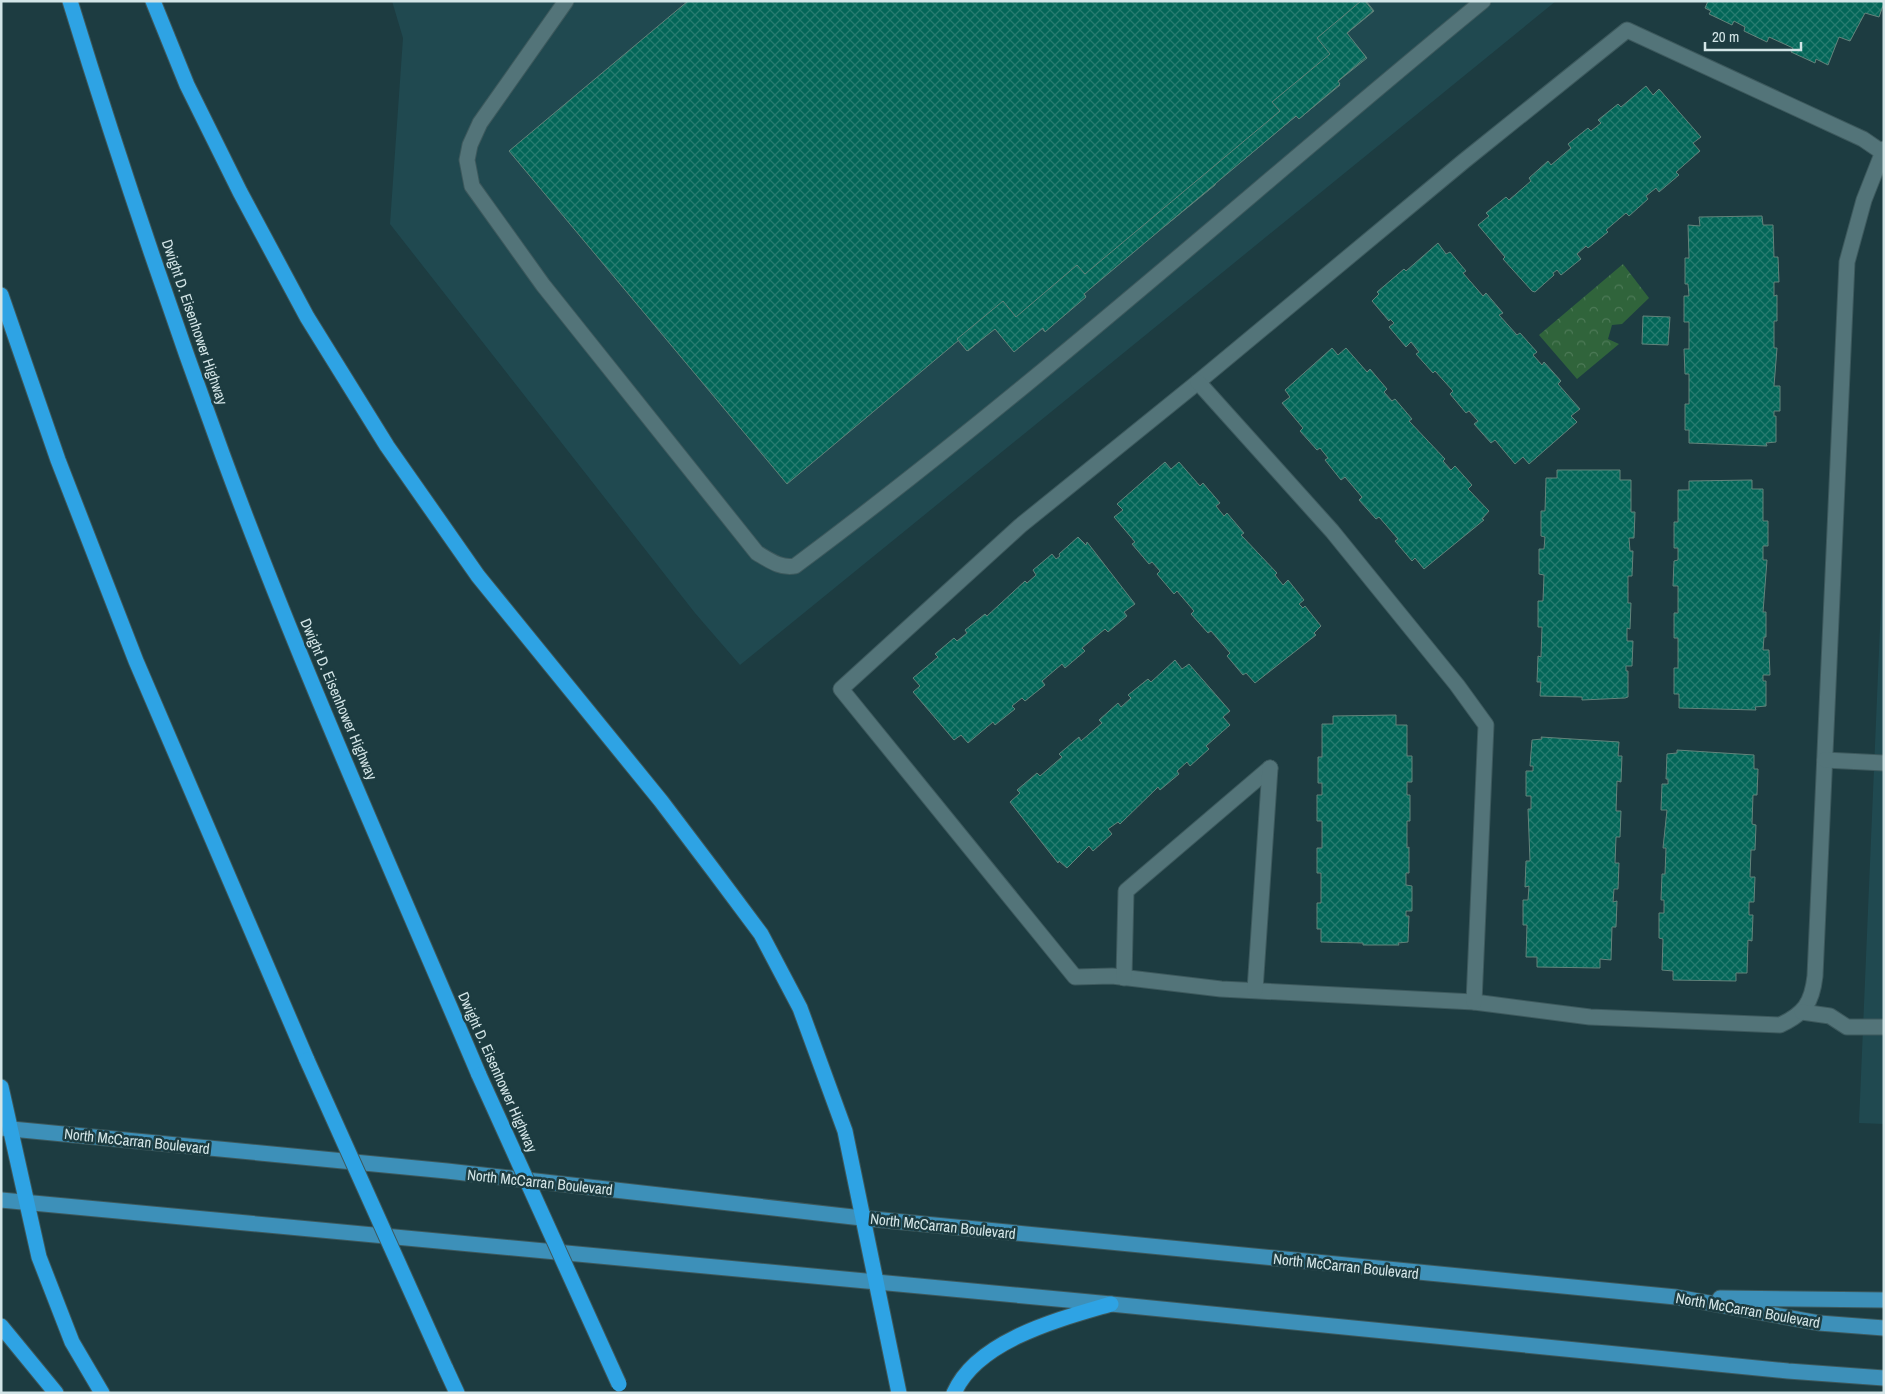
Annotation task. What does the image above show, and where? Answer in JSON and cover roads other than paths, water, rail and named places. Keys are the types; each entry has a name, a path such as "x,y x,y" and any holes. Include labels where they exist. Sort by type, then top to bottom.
{"highway":[{"name":"Dwight D. Eisenhower Highway","path":"70,1 117,154 223,457 303,660 479,1076 621,1388"},
{"path":"153,1 188,85 240,192 307,317 387,446 478,576 661,801 760,934 800,1008 845,1131 875,1282 900,1393"},
{"path":"1,295 58,460 136,661 307,1060 457,1393"},
{"path":"1,1087 5,1128 39,1257 72,1342 102,1393"},
{"path":"954,1393 958,1385 978,1362 1021,1335 1111,1304"},
{"path":"1,1326 56,1393"}],"main road":[{"name":"North McCarran Boulevard","path":"5,1128 446,1171 862,1218 1676,1297 1819,1323 1884,1328"},
{"path":"1,1200 1111,1304 1788,1371 1884,1378"},
{"path":"1676,1297 1884,1300"}],"lane":[{"path":"566,1 480,123 470,145 467,160 472,186 543,285 757,553 771,562 788,567 795,566 871,509 1128,299 1484,1"},
{"path":"1627,30 1883,150 1864,200 1848,262 1815,976 1809,1004 1797,1018 1780,1025 1590,1016 1474,1002 1221,989 1124,978 1075,977 841,689 1020,526 1198,382 1464,161 1627,30"},
{"path":"1198,382 1332,531 1457,685 1486,725 1474,1002"},
{"path":"1825,760 1884,763"},
{"path":"1124,978 1126,892 1270,768 1255,990"},
{"path":"1802,1012 1830,1016 1847,1027 1884,1027"}]}
